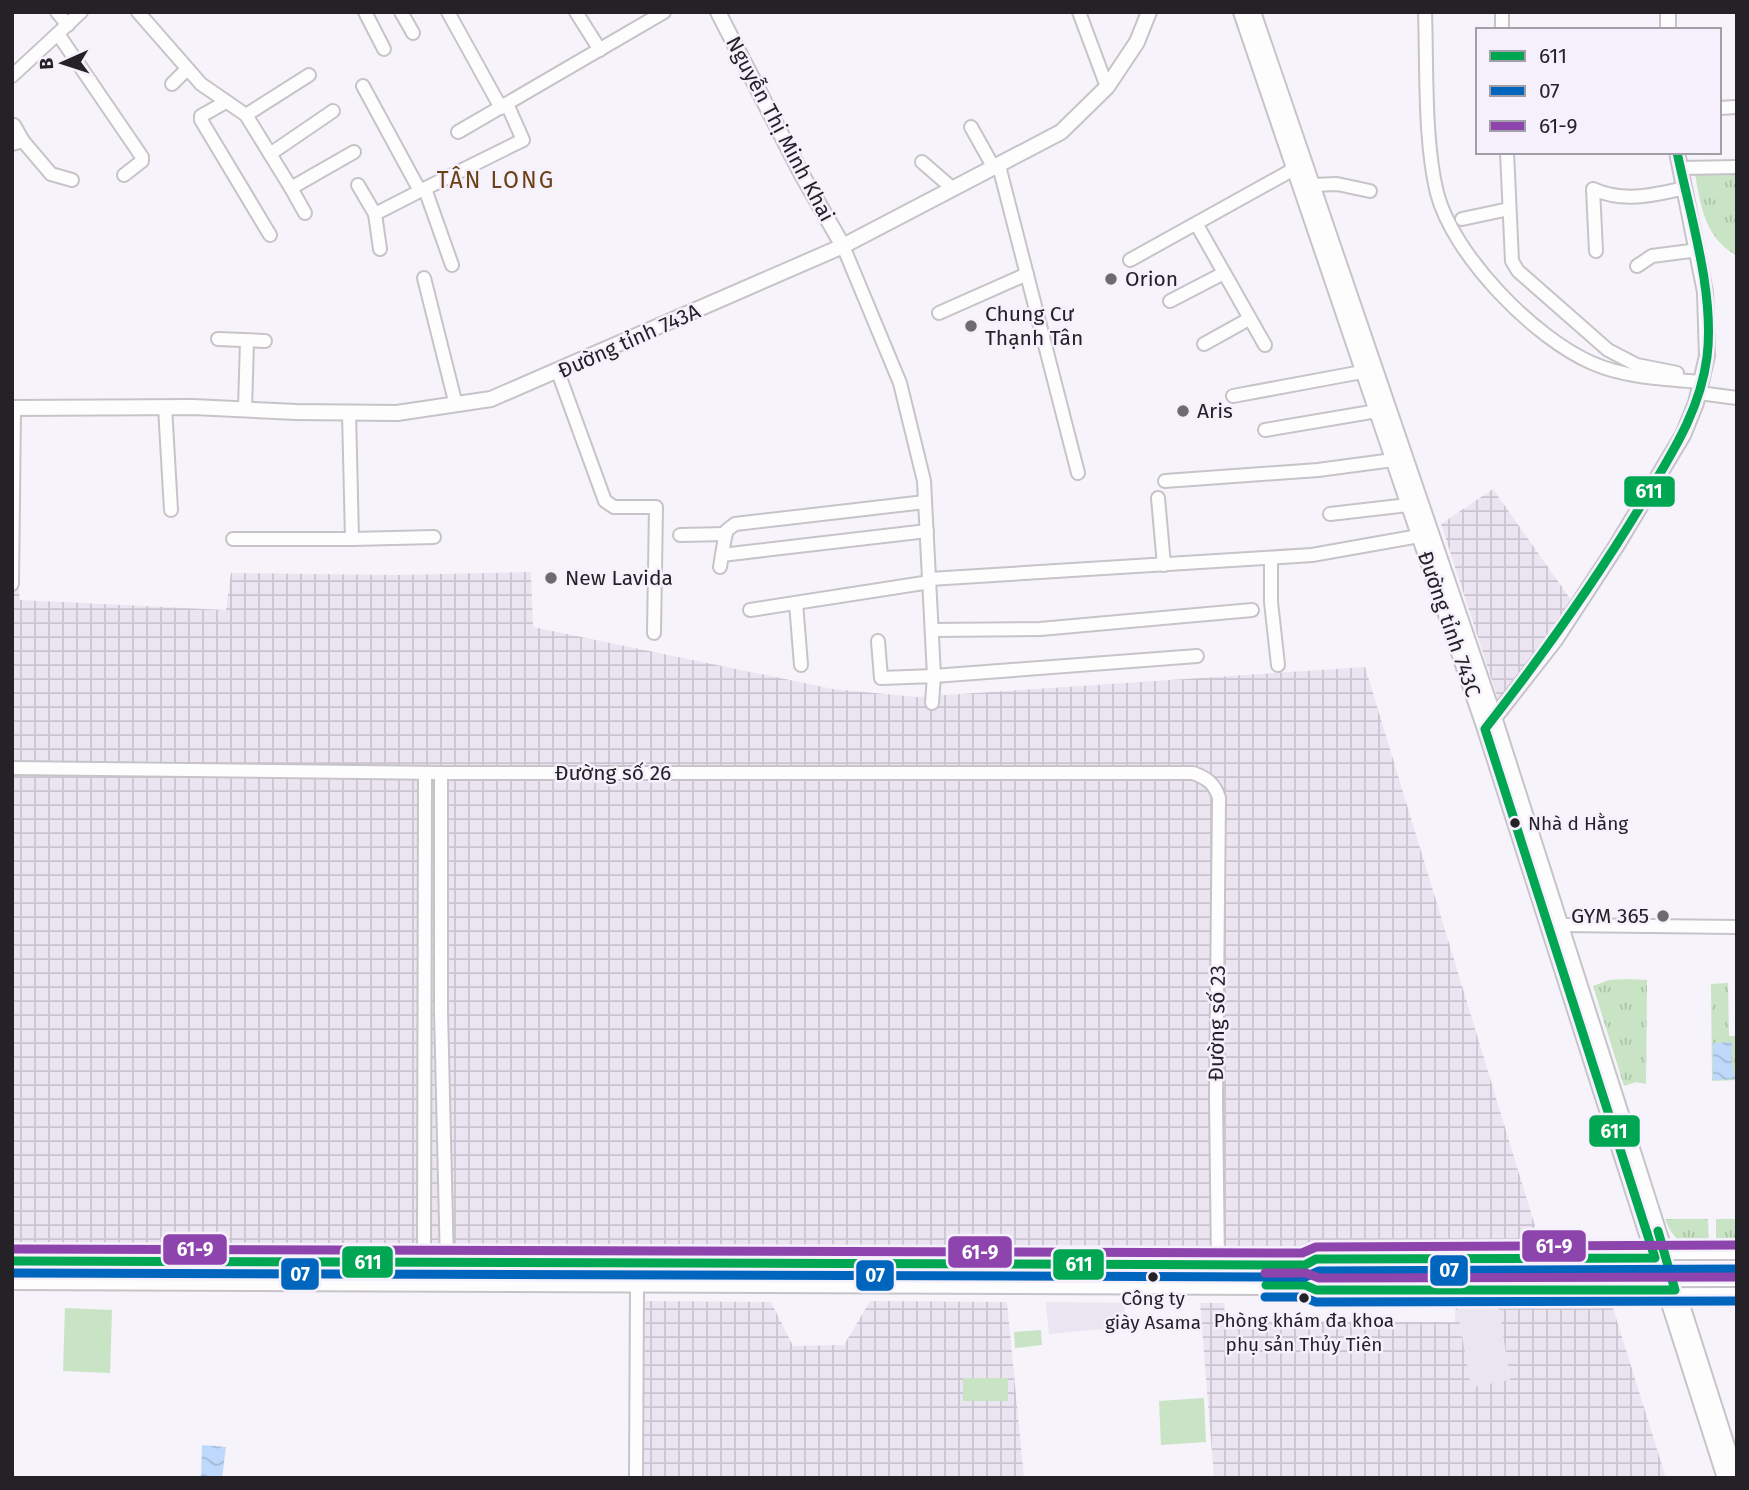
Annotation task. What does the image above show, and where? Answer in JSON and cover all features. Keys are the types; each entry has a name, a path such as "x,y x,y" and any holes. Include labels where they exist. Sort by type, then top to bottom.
{"main road":[{"name":"Nguyễn Thị Minh Khai","path":"718,12 806,184 843,246"},
{"name":"Đường tỉnh 743A","path":"13,408 165,407 397,413 491,399 843,246 1061,132 1107,87 1137,42 1149,12"},
{"name":"Đường tỉnh 743C","path":"1241,12 1554,927 1661,1257 1725,1478"},
{"name":"Đường tỉnh 743C","path":"1253,12 1494,717 1554,927"},
{"path":"1485,729 1555,640 1617,545 1683,435 1701,384 1708,333 1698,250 1678,154"},
{"path":"1305,1265 1316,1259 1737,1257"},
{"path":"12,1261 424,1265 1305,1265 1333,1275 1737,1279"},
{"path":"811,1265 811,1284"},
{"path":"1305,1285 1333,1275 1737,1268"},
{"path":"12,1282 637,1286 1305,1285 1316,1290 1737,1289"},
{"name":"Đường tỉnh 743C","path":"1670,1290 1737,1477"}],"street":[{"path":"57,12 63,29 142,157 142,161 124,175"},
{"path":"12,76 81,12"},
{"path":"138,12 187,69 224,103 246,115 305,213"},
{"path":"365,12 384,49"},
{"path":"401,12 413,33"},
{"path":"375,214 523,140 448,12"},
{"path":"576,12 600,50"},
{"path":"458,132 664,12"},
{"path":"1079,12 1107,87"},
{"path":"1425,12 1436,190 1450,223 1485,275 1529,321 1593,364 1624,373 1701,384"},
{"path":"172,84 187,69"},
{"path":"246,115 309,75"},
{"path":"363,86 422,190 452,265"},
{"path":"224,103 201,116 201,120 270,235"},
{"path":"270,154 334,111"},
{"path":"14,125 18,143 51,174 72,180"},
{"path":"971,127 997,167 1078,473"},
{"path":"290,188 354,152"},
{"path":"1507,154 1512,261 1544,297 1608,350 1637,365 1737,398"},
{"path":"922,162 953,188"},
{"path":"1681,168 1737,167"},
{"path":"1130,260 1198,225 1294,169"},
{"path":"1313,185 1337,184 1370,191"},
{"path":"358,185 375,214 380,249"},
{"path":"1597,251 1593,189 1606,195 1628,198 1685,188"},
{"path":"1462,219 1509,209"},
{"path":"1198,225 1265,345"},
{"path":"843,246 900,383 924,481 934,676 932,703"},
{"path":"1637,266 1652,256 1698,250"},
{"path":"1170,301 1224,273"},
{"path":"939,313 1027,274"},
{"path":"424,278 456,405"},
{"path":"1204,344 1250,318"},
{"path":"218,339 265,341"},
{"path":"245,410 247,341"},
{"path":"558,372 605,501 614,507 656,507 654,633"},
{"path":"1233,396 1362,372"},
{"path":"165,407 171,510"},
{"path":"12,584 13,408"},
{"path":"1265,429 1377,411"},
{"path":"349,412 352,539"},
{"path":"1165,481 1318,470 1393,460"},
{"path":"1158,498 1164,565"},
{"path":"925,502 735,524 726,534 721,561 927,531"},
{"path":"1330,514 1408,505"},
{"path":"680,535 726,534"},
{"path":"750,610 930,580 1312,555 1419,536"},
{"path":"233,539 435,537"},
{"path":"1271,558 1270,602 1278,665"},
{"path":"796,603 801,665"},
{"path":"932,631 1040,629 1252,610"},
{"path":"878,641 881,677 934,676 1197,656"},
{"name":"Đường số 26","path":"12,768 425,773 1193,773 1211,783"},
{"path":"424,1265 425,773"},
{"path":"441,773 441,1011 447,1265"},
{"name":"Đường số 23","path":"1211,783 1219,798 1216,1100 1219,1265"},
{"path":"1554,927 1737,927"},
{"path":"424,1013 441,1011"},
{"path":"636,1478 637,1286"}],"shaded area":[{"path":"1493,489 1576,607 1498,699 1441,524"},
{"path":"12,537 20,600 226,610 231,573 397,575 531,572 533,627 833,689 916,697 1365,667 1542,1249 959,1251 12,1247"},
{"path":"643,1301 771,1302 793,1346 844,1345 870,1301 1007,1302 1024,1478 643,1478"},
{"path":"1046,1302 1124,1303 1126,1327 1049,1334"},
{"path":"1456,1302 1498,1302 1510,1381 1470,1387"},
{"path":"1456,1302 1471,1387 1510,1380 1498,1302 1611,1302 1666,1478 1214,1478 1200,1303 1224,1303 1225,1321 1455,1322"}],"green space":[{"path":"1694,169 1737,170 1737,256 1717,239 1710,229"},
{"path":"1609,980 1647,980 1646,1084 1636,1082 1624,1086 1593,986"},
{"path":"1728,983 1729,1036 1737,1036 1737,1080 1712,1081 1711,984"},
{"path":"1665,1219 1708,1219 1709,1246 1681,1242 1672,1233"},
{"path":"1716,1219 1737,1219 1737,1246 1716,1246"},
{"path":"65,1308 112,1310 110,1373 63,1371"},
{"path":"1041,1330 1042,1345 1015,1348 1014,1332"},
{"path":"963,1378 1008,1378 1008,1401 963,1401"},
{"path":"1204,1398 1206,1442 1161,1445 1159,1401"}],"water":[{"path":"1732,1042 1731,1057 1735,1079 1713,1080 1713,1043"},
{"path":"202,1445 226,1447 222,1478 201,1478"}],"transit line":[{"name":"611","path":"12,1261 1305,1265 1316,1259 1655,1258 1485,729 1606,561 1673,450 1698,396 1707,357 1708,307 1700,254 1677,154"},
{"name":"611","path":"1266,1285 1305,1285 1316,1290 1675,1290 1658,1231"},
{"name":"61-9","path":"12,1249 1302,1253 1316,1247 1737,1245"},
{"name":"07","path":"12,1273 1305,1277 1319,1271 1737,1269"},
{"name":"61-9","path":"1265,1273 1306,1273 1319,1278 1737,1277"},
{"name":"07","path":"1265,1297 1302,1297 1316,1302 1737,1301"}],"place":[{"name":"Orion","path":"1111,279"},
{"name":"Chung Cư Thạnh Tân","path":"971,326"},
{"name":"Aris","path":"1183,411"},
{"name":"New Lavida","path":"551,578"},
{"name":"Nhà d Hằng","path":"1515,823"},
{"name":"GYM 365","path":"1663,916"},
{"name":"Công ty giày Asama","path":"1153,1277"},
{"name":"Phòng khám đa khoa phụ sản Thủy Tiên","path":"1304,1298"}],"district":[{"name":"TÂN LONG","path":"496,180"}]}
